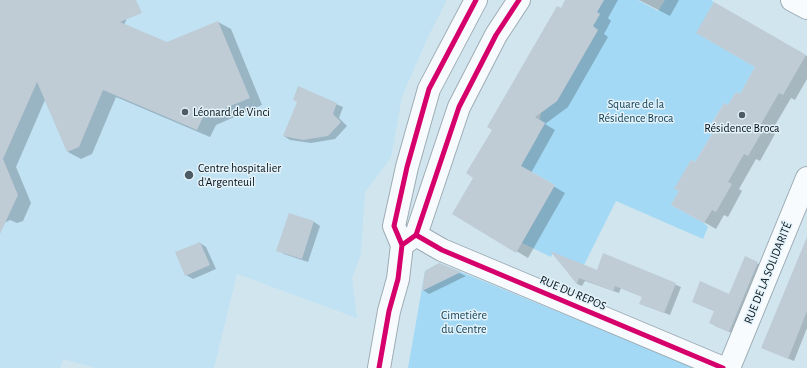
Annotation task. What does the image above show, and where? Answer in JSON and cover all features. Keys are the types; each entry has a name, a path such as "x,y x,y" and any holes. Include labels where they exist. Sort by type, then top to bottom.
{"main road":[{"path":"409,240 394,226 407,167 429,89 476,0"},
{"path":"379,368 389,311 409,240 459,106 496,35 519,0"},
{"path":"792,0 807,8"},
{"path":"429,89 459,106"},
{"name":"RUE DE LA SOLIDARITÉ","path":"729,368 807,178"},
{"name":"RUE DU REPOS","path":"409,240 442,250 723,368"}],"shaded area":[{"name":"Centre hospitalier d'Argenteuil","path":"0,0 447,0 427,39 402,97 391,158 365,192 361,254 352,278 357,318 237,274 214,368 96,368 63,359 60,368 0,368"}],"green space":[{"name":"Square de la Résidence Broca","path":"604,0 638,0 658,11 665,0 711,0 714,2 697,33 755,67 740,94 736,92 728,105 724,103 707,131 712,134 695,162 691,160 675,189 679,191 671,205 704,223 708,227 703,239 616,201 584,265 553,253 551,257 522,243 555,185 516,163 529,152 545,123 540,120 541,113 557,101 598,30 593,26 600,14 597,12"},
{"name":"Cimetière du Centre","path":"439,263 695,368 408,368 425,271"}],"building":[{"name":"Léonard de Vinci","path":"0,0 136,0 142,13 120,22 167,42 218,21 250,98 203,117 197,130 103,90 79,147 67,152 37,82 3,159 18,195 0,234"},
{"path":"565,0 604,0 597,12 600,14 593,26 598,30 557,101 535,117 545,123 521,166 555,185 516,253 452,214 473,178 466,173 492,130 487,127 557,6 561,8"},
{"name":"Résidence Broca","path":"714,2 806,55 783,95 779,93 761,124 765,127 748,156 744,154 728,182 732,184 716,212 712,210 704,223 671,205 679,191 674,189 691,160 695,162 712,134 707,132 724,103 728,105 736,92 740,94 755,67 696,33"},
{"path":"298,86 337,103 333,114 341,122 328,136 303,140 283,136 297,102 293,100"},
{"path":"289,213 314,221 302,259 276,251"},
{"path":"807,237 807,311 788,359 761,348"},
{"path":"200,242 210,265 185,276 175,252"},
{"path":"550,251 597,270 603,253 676,283 664,313 639,304 642,297 615,286 613,291 579,278 577,284"},
{"path":"745,256 758,262 729,332 709,323 714,311 692,302 700,281 729,294"},
{"path":"439,263 461,272 422,291 425,271"}],"cycle path":[{"path":"379,368 389,311 398,279 402,245 394,226 407,167 429,89 476,0"},
{"path":"402,245 416,235 459,107 496,35 519,0"},
{"path":"416,235 442,250 723,368"}],"place":[{"name":"Léonard de Vinci","path":"185,112"},
{"name":"Résidence Broca","path":"742,115"},
{"name":"Centre hospitalier d'Argenteuil","path":"189,175"}]}
